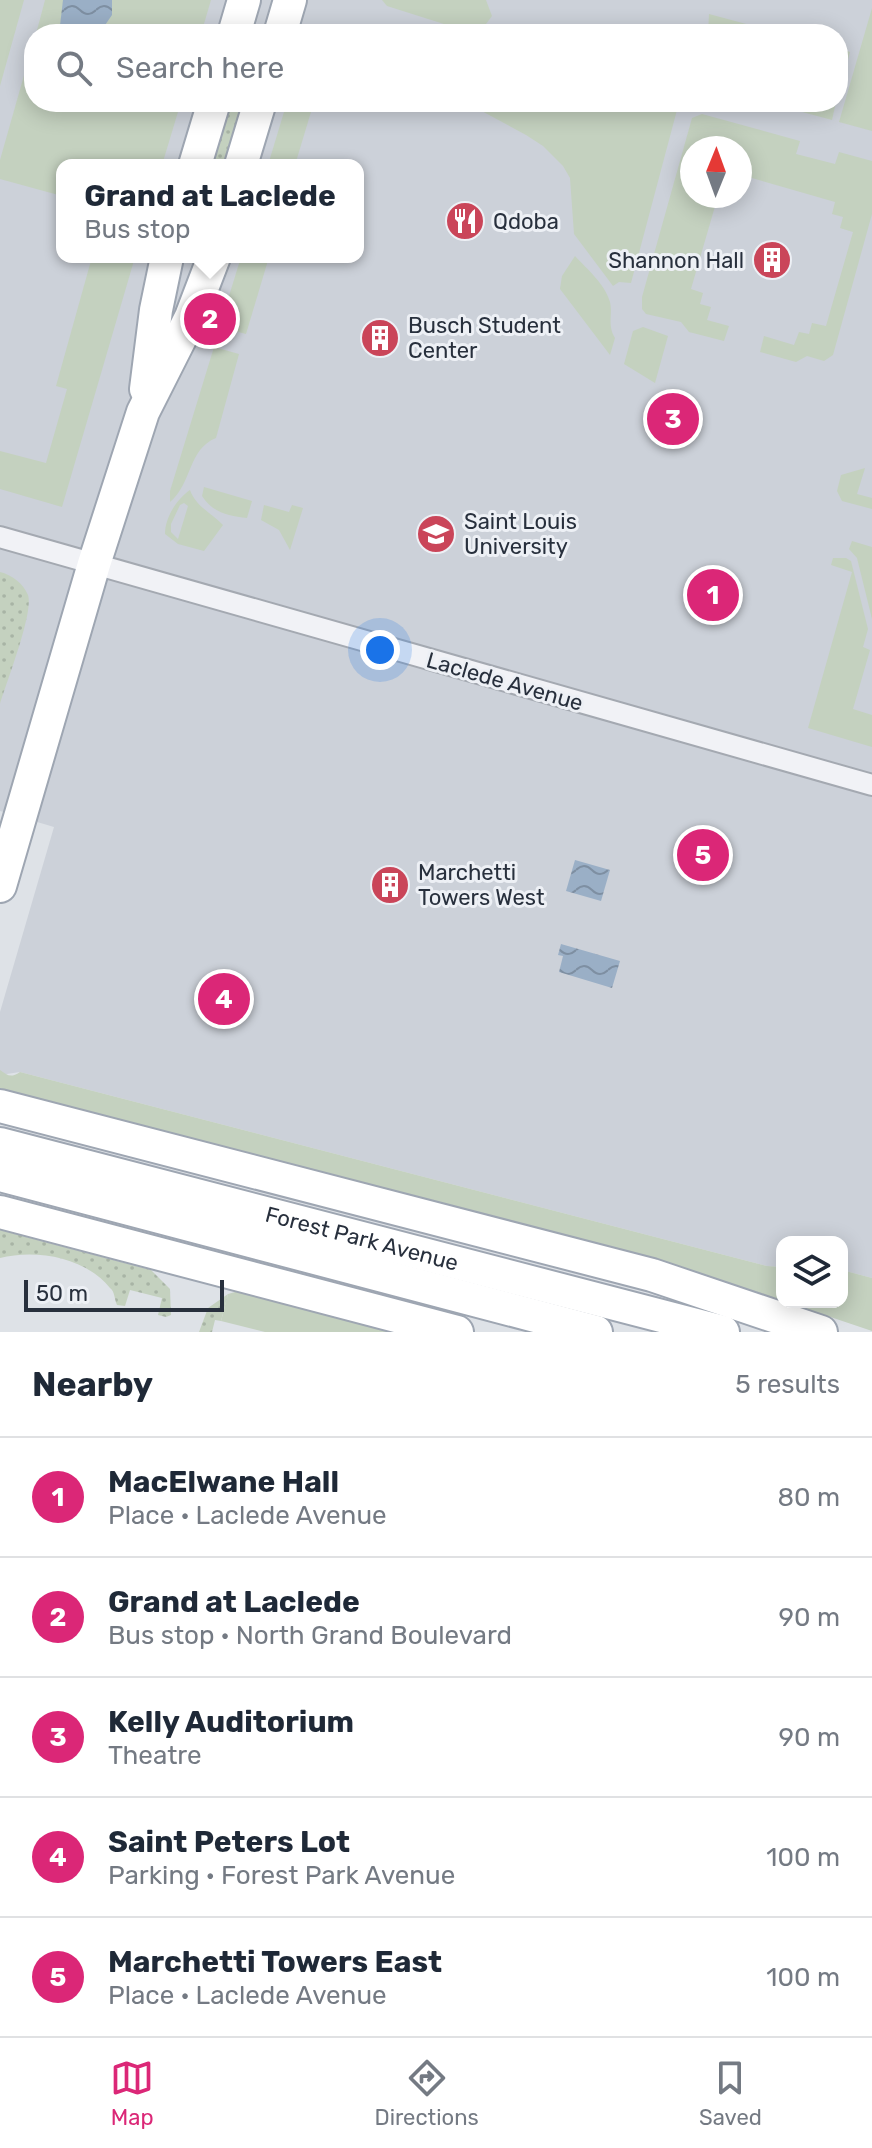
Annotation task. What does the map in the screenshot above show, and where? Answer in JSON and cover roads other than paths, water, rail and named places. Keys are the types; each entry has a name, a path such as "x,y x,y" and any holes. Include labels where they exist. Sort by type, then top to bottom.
{"main road":[{"path":"237,24 244,0"},
{"path":"283,24 290,0"},
{"path":"197,159 211,112"},
{"path":"243,159 257,112"},
{"path":"143,412 156,310 166,263"},
{"path":"0,886 94,564 143,412 191,317 212,263"},
{"path":"0,1106 652,1275 821,1332"},
{"name":"Forest Park Avenue","path":"0,1144 723,1332"},
{"name":"Forest Park Avenue","path":"0,1175 596,1332"},
{"path":"0,1212 457,1332"}],"street":[{"name":"Laclede Avenue","path":"0,537 872,785"}],"water":[{"path":"63,0 112,0 112,15 106,24 60,24"},
{"path":"575,860 610,870 601,901 566,891"},
{"path":"561,944 620,961 612,988 559,972 563,956 558,955"}],"place":[{"name":"Qdoba","path":"465,221"},
{"name":"Shannon Hall","path":"772,260"},
{"name":"Grand at Laclede","path":"210,319"},
{"name":"Busch Student Center","path":"380,338"},
{"name":"Kelly Auditorium","path":"673,419"},
{"name":"Saint Louis University","path":"436,534"},
{"name":"MacElwane Hall","path":"713,595"},
{"name":"Marchetti Towers East","path":"703,855"},
{"name":"Marchetti Towers West","path":"390,885"},
{"name":"Saint Peters Lot","path":"224,999"}]}
